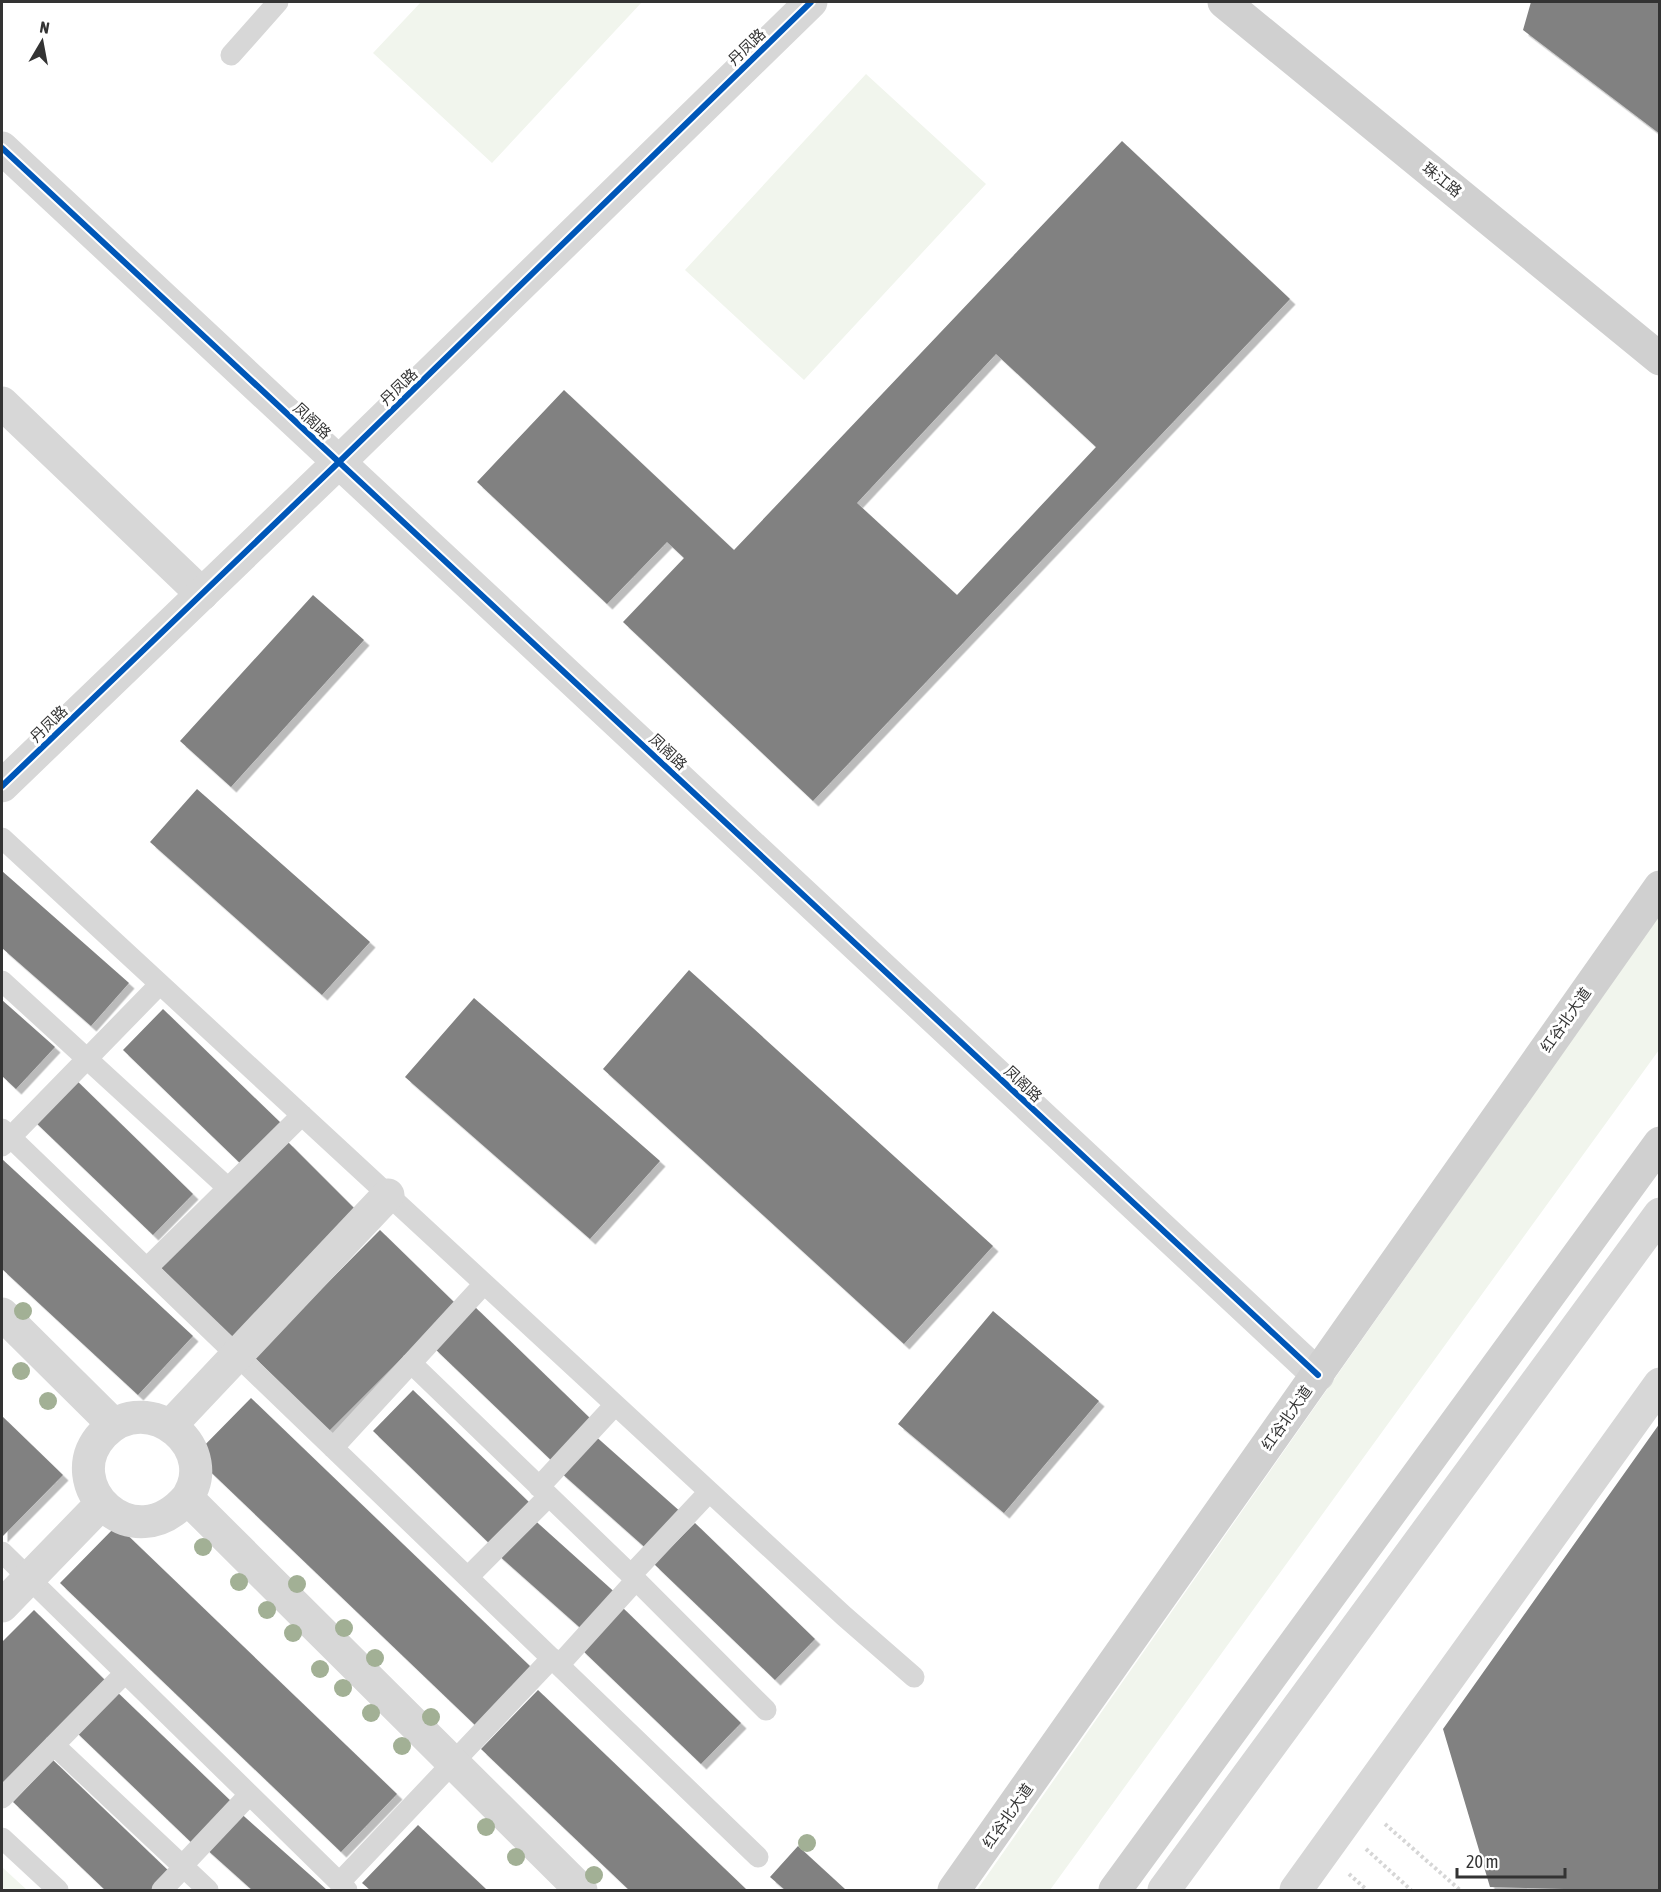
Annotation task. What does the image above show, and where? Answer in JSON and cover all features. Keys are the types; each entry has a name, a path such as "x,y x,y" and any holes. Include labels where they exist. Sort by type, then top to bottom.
{"main road":[{"name":"珠江路","path":"1224,2 1659,359"},
{"name":"红谷北大道","path":"954,1890 1318,1375 1659,886"},
{"path":"1123,1881 1659,1143"}],"street":[{"name":"丹凤路","path":"2,786 339,462 811,2"},
{"name":"凤阁路","path":"2,148 1318,1375"},
{"path":"2,403 202,594"},
{"path":"1164,1890 1659,1213 1625,1191"},
{"path":"171,1425 388,1195"},
{"path":"2,1314 114,1425"},
{"path":"1296,1890 1659,1384"},
{"path":"142,1417 157,1419 171,1425 182,1435 194,1459 195,1472 187,1498 173,1513 159,1520 143,1522 128,1520 113,1514 101,1504 93,1491 89,1476 94,1447 102,1435 114,1425 127,1419 142,1417"},
{"path":"187,1498 581,1890"},
{"path":"2,1606 101,1504"},
{"path":"1123,1881 1156,1890"}],"lane":[{"path":"231,54 278,2"},
{"path":"2,838 843,1616 914,1677"},
{"path":"2,981 228,1188"},
{"path":"160,984 87,1059 4,1137 147,1268 758,1857"},
{"path":"147,1268 302,1115"},
{"path":"333,1448 484,1284"},
{"path":"411,1363 634,1578 766,1710"},
{"path":"468,1577 544,1491 615,1405"},
{"path":"2,1552 345,1888 452,1763 555,1661 634,1578 709,1492"},
{"path":"2,1798 125,1673"},
{"path":"54,1745 208,1890"},
{"path":"162,1890 249,1795"},
{"path":"2,1838 58,1890"}],"path":[{"path":"1351,1814 1412,1890"},
{"path":"1351,1814 1460,1890"}],"shaded area":[{"path":"421,2 642,2 492,163 373,53"},
{"path":"866,74 986,184 804,380 685,270"},
{"path":"1659,915 1659,1050 1050,1890 977,1890"},
{"path":"2,1867 27,1890 2,1890"}],"building":[{"path":"1531,2 1660,2 1660,134 1523,30"},
{"path":"1122,141 1290,299 813,801 623,622 684,558 667,542 607,604 477,482 564,390 734,550","holes":["996,354 1096,447 957,595 857,503"]},
{"path":"313,595 364,640 231,787 180,741"},
{"path":"197,789 370,942 322,995 150,842"},
{"path":"2,871 129,983 91,1026 2,948"},
{"path":"689,970 993,1246 904,1344 603,1069"},
{"path":"474,998 660,1161 590,1239 405,1077"},
{"path":"2,1000 55,1047 16,1089 2,1076"},
{"path":"163,1009 283,1125 243,1166 123,1050"},
{"path":"73,1077 193,1194 153,1235 32,1119"},
{"path":"287,1141 362,1216 236,1343 161,1268"},
{"path":"2,1159 193,1336 138,1395 2,1269"},
{"path":"380,1230 456,1304 329,1431 254,1357"},
{"path":"474,1306 594,1422 554,1463 433,1347"},
{"path":"993,1311 1099,1401 1004,1513 898,1424"},
{"path":"413,1390 534,1507 494,1548 373,1431"},
{"path":"251,1398 531,1667 475,1725 194,1456"},
{"path":"2,1416 63,1475 2,1537"},
{"path":"1660,1423 1660,1890 1490,1887 1443,1729"},
{"path":"593,1434 683,1514 649,1551 559,1471"},
{"path":"530,1516 620,1597 586,1633 496,1553"},
{"path":"695,1523 815,1639 775,1680 654,1564"},
{"path":"117,1525 397,1794 341,1852 60,1583"},
{"path":"621,1606 741,1723 701,1764 580,1648"},
{"path":"34,1610 109,1684 2,1791 2,1642"},
{"path":"114,1689 235,1805 195,1846 74,1730"},
{"path":"538,1690 747,1890 629,1890 481,1749"},
{"path":"53,1760 174,1876 160,1890 105,1890 13,1802"},
{"path":"237,1810 327,1890 252,1890 204,1847"},
{"path":"418,1825 487,1890 370,1890 362,1883"},
{"path":"798,1846 846,1890 785,1890 770,1877"}],"cycle path":[{"path":"2,786 339,462 811,2"},
{"path":"2,148 1318,1375"}]}
